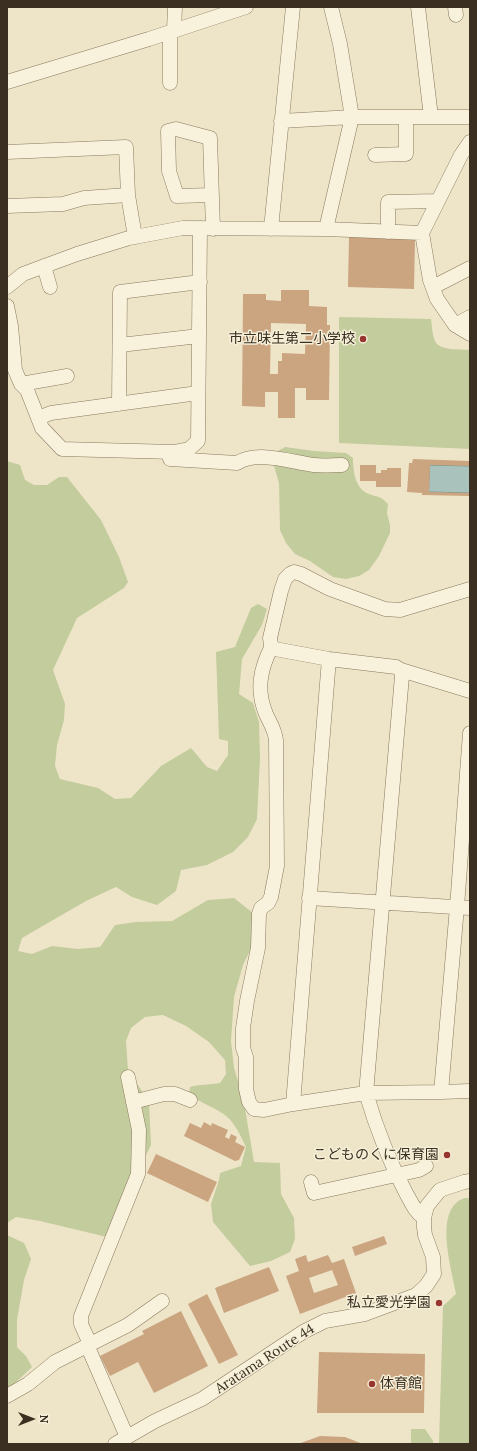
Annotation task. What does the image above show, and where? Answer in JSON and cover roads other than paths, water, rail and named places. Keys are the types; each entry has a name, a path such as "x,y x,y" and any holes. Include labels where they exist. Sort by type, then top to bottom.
{"street":[{"path":"170,83 172,31 175,7"},
{"path":"7,82 246,7"},
{"path":"270,228 293,7"},
{"path":"326,229 352,118 340,44 331,7"},
{"path":"418,7 431,117"},
{"path":"375,155 406,154 406,117"},
{"path":"281,121 352,118 470,117"},
{"path":"7,306 11,326 11,371 27,390 42,428 62,449 150,451 189,450 198,441 200,282 212,195 210,138 176,129 168,131 170,171 177,196 212,195"},
{"path":"470,142 461,155 422,234 425,258 432,287 437,299 455,324 470,334"},
{"path":"7,152 126,147 128,195 135,237"},
{"path":"7,206 63,204 84,198 128,195"},
{"path":"388,232 388,202 438,201"},
{"path":"7,287 23,274 77,254 135,237 183,228 326,229 422,234"},
{"path":"44,266 50,287"},
{"path":"432,287 470,268"},
{"path":"120,404 120,292 200,282"},
{"path":"455,324 470,317"},
{"path":"120,345 199,336"},
{"path":"21,384 66,376"},
{"path":"38,418 51,413 198,394"},
{"path":"150,451 155,457 161,458 237,463 244,458 287,459 315,465 342,465"},
{"path":"470,589 393,611 330,589 294,572 285,579 270,638 270,645 275,649 329,659 396,667 401,670 470,691"},
{"path":"272,646 266,657 259,690 266,715 273,727 276,740 277,866 271,897 268,903 261,908 259,914 258,948 243,1028 243,1048 246,1057 246,1089 249,1102 254,1109 264,1110 366,1093 470,1091"},
{"path":"293,1104 329,659"},
{"path":"401,670 402,676 366,1093 375,1121 396,1174 414,1208 418,1214 424,1218"},
{"path":"441,1092 464,908 470,733"},
{"path":"310,898 464,908"},
{"path":"121,1441 81,1324 82,1316 138,1174 139,1130 128,1077"},
{"path":"133,1102 169,1094 190,1100"},
{"path":"311,1182 314,1193 418,1170 426,1166"},
{"name":"Aratama Route 44","path":"121,1441 154,1420 202,1399 309,1330 325,1322 365,1314 416,1295 426,1286 434,1274 433,1257 425,1235 424,1218 427,1206 440,1190 464,1182 470,1182"},
{"path":"7,1396 28,1384 55,1362 128,1325 162,1301"}],"water":[{"path":"430,465 470,466 470,493 429,492"}],"place":[{"name":"市立味生第二小学校","path":"363,339"},
{"name":"こどものくに保育園","path":"447,1155"},
{"name":"私立愛光学園","path":"439,1303"},
{"name":"体育館","path":"372,1384"}]}
